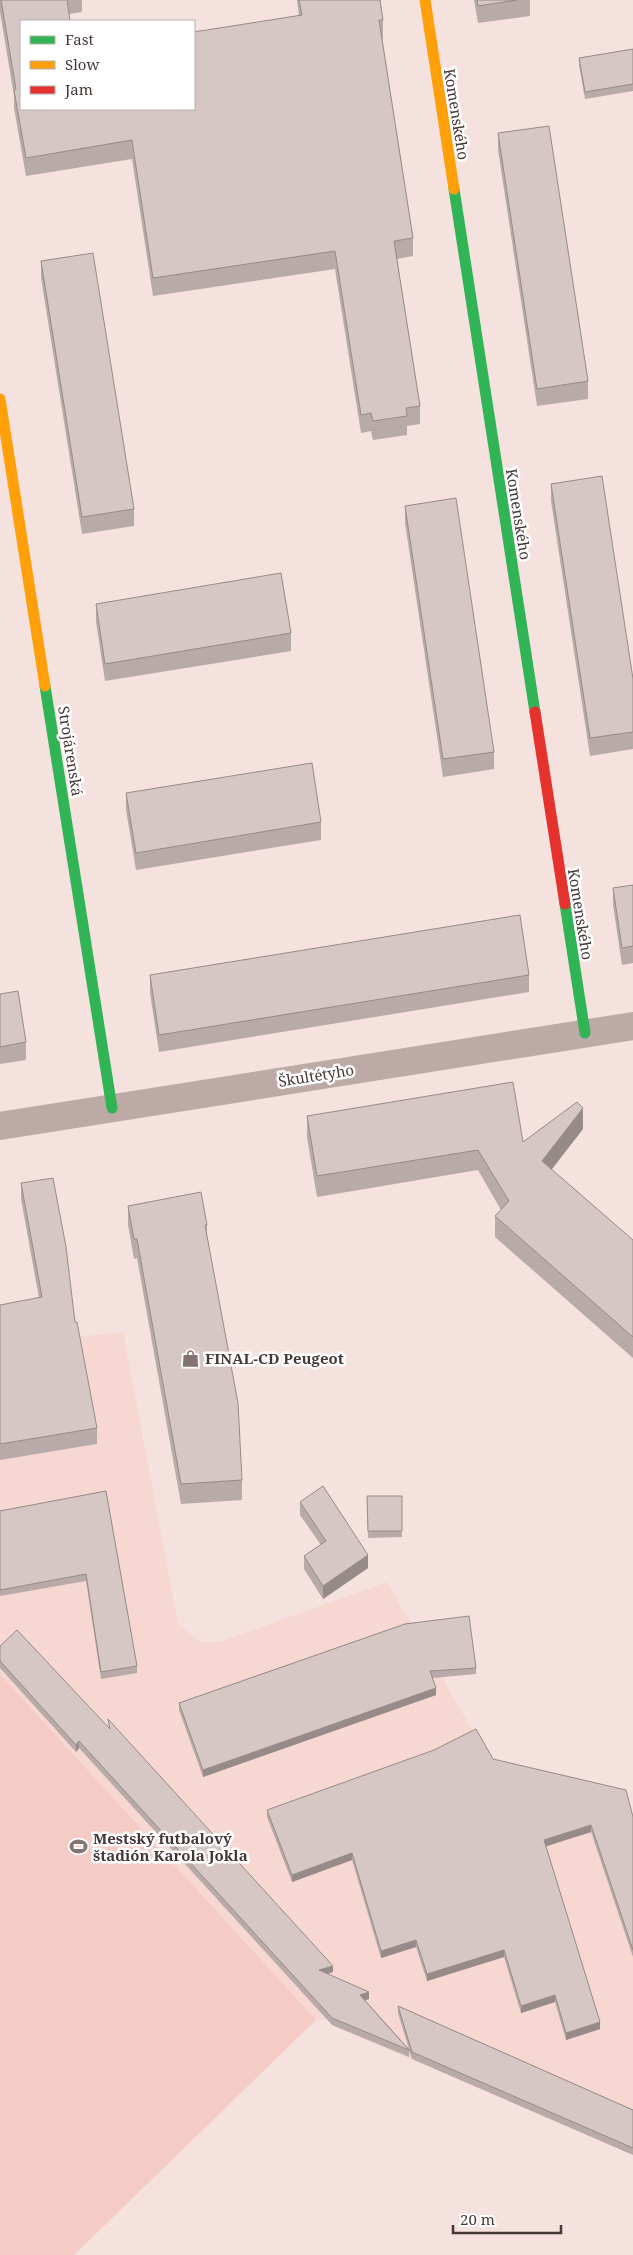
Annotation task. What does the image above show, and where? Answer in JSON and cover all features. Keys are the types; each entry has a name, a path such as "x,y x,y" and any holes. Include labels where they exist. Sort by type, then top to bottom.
{"street":[{"name":"Komenského","path":"425,0 585,1033"},
{"name":"Strojárenská","path":"0,399 112,1108"},
{"name":"Škultétyho","path":"0,1126 633,1026"}],"shaded area":[{"path":"123,1332 178,1624 200,1642 220,1642 387,1582 493,1766 633,1824 633,2155 333,2026 327,2020 316,2020 0,1674 0,1425 77,1337"},
{"name":"Mestský futbalový štadión Karola Jokla","path":"0,1674 316,2020 74,2255 0,2255"}],"building":[{"path":"1,0 67,0 70,20 20,20 20,110 195,110 195,32 302,15 299,0 380,0 383,20 379,20 413,238 394,241 420,406 406,408 407,416 373,421 371,413 361,415 335,251 153,278 132,140 26,158 14,90 16,89"},
{"path":"477,0 517,0 478,6"},
{"path":"633,49 633,84 585,92 579,58"},
{"path":"549,126 588,381 537,389 498,133"},
{"path":"93,253 134,509 82,517 41,261"},
{"path":"602,476 633,679 633,732 590,738 551,484"},
{"path":"456,498 494,752 443,759 405,506"},
{"path":"281,573 291,633 105,664 96,604"},
{"path":"312,763 321,822 136,853 126,793"},
{"path":"633,885 633,946 622,948 613,888"},
{"path":"520,915 529,975 159,1035 150,975"},
{"path":"18,991 26,1042 0,1047 0,994"},
{"path":"513,1082 523,1142 577,1102 583,1108 542,1161 633,1240 633,1337 495,1216 509,1201 478,1150 317,1176 307,1116"},
{"path":"53,1178 66,1247 75,1322 77,1322 97,1428 0,1444 0,1305 42,1297 21,1183"},
{"name":"FINAL-CD Peugeot","path":"201,1192 207,1225 205,1225 238,1403 242,1480 181,1484 137,1239 134,1239 128,1206"},
{"path":"323,1486 368,1555 323,1586 304,1556 326,1541 300,1502"},
{"path":"106,1491 137,1666 101,1672 86,1574 0,1590 0,1511"},
{"path":"367,1496 402,1496 402,1531 368,1531"},
{"path":"469,1616 476,1668 430,1671 436,1688 203,1770 179,1703 405,1624"},
{"path":"17,1630 110,1729 108,1719 333,1966 319,1970 369,1992 360,1995 409,2050 332,2018 79,1741 76,1745 0,1661 0,1646"},
{"path":"476,1729 493,1759 626,1790 633,1817 633,1950 591,1825 544,1840 600,2022 566,2033 555,1995 521,2006 504,1950 427,1974 416,1940 381,1951 352,1853 292,1875 267,1810 434,1750"},
{"path":"398,2006 633,2110 633,2148 412,2052"}],"traffic: fast":[{"path":"454,189 535,712"},
{"path":"45,686 112,1108"},
{"path":"565,904 585,1033"}],"traffic: slow":[{"path":"425,0 454,189"},
{"path":"0,399 45,686"}],"traffic: jam":[{"path":"535,712 565,904"}],"place":[{"name":"FINAL-CD Peugeot","path":"191,1358"},
{"name":"Mestský futbalový štadión Karola Jokla","path":"79,1847"}]}
